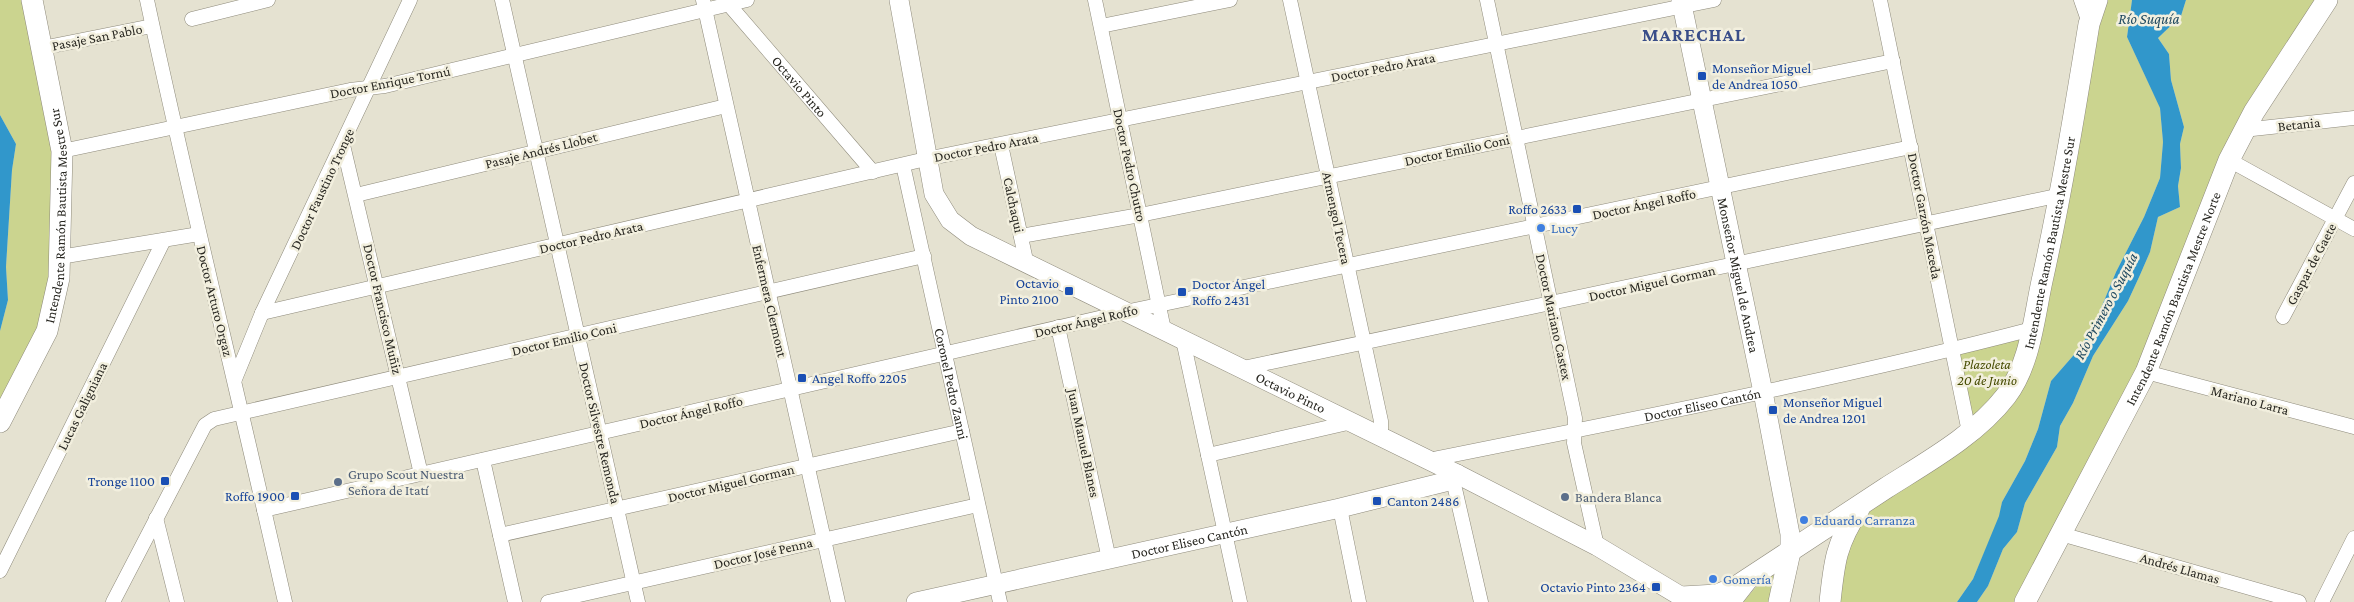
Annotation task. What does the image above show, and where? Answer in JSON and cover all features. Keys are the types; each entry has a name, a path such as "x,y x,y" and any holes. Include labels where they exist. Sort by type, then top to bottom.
{"main road":[{"name":"Intendente Ramón Bautista Mestre Sur","path":"0,422 47,331 59,278 62,150 32,0"},
{"path":"899,0 926,159"},
{"name":"Intendente Ramón Bautista Mestre Sur","path":"1684,600 1717,595 1734,588 1969,432 1996,409 2007,394 2024,357 2032,329 2061,195 2089,24 2097,0"},
{"name":"Intendente Ramón Bautista Mestre Norte","path":"2025,602 2146,372 2229,160 2243,130 2327,0"},
{"name":"Monseñor Miguel de Andrea","path":"1682,3 1763,392 1790,534 1790,552"},
{"name":"Octavio Pinto","path":"926,159 934,194 950,220 971,236 1429,460 1455,477 1597,546 1684,600"},
{"name":"Doctor Eliseo Cantón","path":"916,602 998,593 1109,559 1340,508 1455,477"},
{"name":"Intendente Ramón Bautista Mestre Sur","path":"1830,602 1839,543 1863,503"},
{"path":"1779,602 1790,552"}],"street":[{"name":"Doctor Arturo Orgaz","path":"147,0 174,126 235,379 285,602"},
{"path":"192,19 268,0"},
{"name":"Doctor Faustino Tronge","path":"235,379 262,313 410,0"},
{"name":"Doctor Silvestre Remonda","path":"502,0 638,602"},
{"name":"Doctor Enrique Tornú","path":"62,150 350,90 385,86 514,55 704,4 747,0"},
{"name":"Doctor Pedro Chutro","path":"1095,0 1164,330"},
{"path":"1101,26 1230,0"},
{"name":"Armengol Tecera","path":"1290,0 1381,421 1381,437"},
{"name":"Doctor Mariano Castex","path":"1487,0 1575,418 1574,444 1597,546"},
{"name":"Doctor Pedro Arata","path":"262,313 926,159 1497,44 1682,3 1714,0"},
{"name":"Doctor Garzón Maceda","path":"1880,0 1969,432"},
{"path":"2081,0 2089,24"},
{"name":"Octavio Pinto","path":"727,2 873,172"},
{"name":"Enfermera Clermont","path":"704,4 838,602"},
{"name":"Pasaje San Pablo","path":"42,48 152,26"},
{"name":"Doctor Emilio Coni","path":"1021,236 1140,214 1893,61"},
{"name":"Pasaje Andrés Llobet","path":"356,195 726,106"},
{"name":"Betania","path":"2243,130 2354,118"},
{"name":"Doctor Francisco Muñiz","path":"343,145 421,474"},
{"name":"Calchaqui","path":"1001,145 1027,265"},
{"name":"Doctor Ángel Roffo","path":"264,510 1125,312 1911,147"},
{"path":"2229,160 2354,228"},
{"name":"Coronel Pedro Zanni","path":"903,165 998,593"},
{"name":"Gaspar de Gaete","path":"2283,317 2354,183"},
{"name":"Doctor Miguel Gorman","path":"1243,368 2061,195"},
{"path":"60,257 163,242 199,234"},
{"name":"Lucas Galigniana","path":"0,571 163,242"},
{"name":"Doctor Emilio Coni","path":"156,518 205,425 214,419 924,256"},
{"name":"Juan Manuel Blanes","path":"1058,328 1109,559"},
{"name":"Doctor Eliseo Cantón","path":"1429,460 1763,392 1952,350 2032,329"},
{"path":"1183,340 1240,602"},
{"name":"Mariano Larra","path":"2146,372 2354,427"},
{"path":"1208,455 1352,422"},
{"name":"Doctor Miguel Gorman","path":"500,535 962,431"},
{"path":"483,460 515,602"},
{"path":"1455,477 1481,602"},
{"name":"Doctor José Penna","path":"548,602 978,505"},
{"path":"1340,508 1359,602"},
{"path":"113,602 156,518"},
{"path":"156,518 177,602"},
{"name":"Andrés Llamas","path":"2061,534 2299,602"},
{"path":"2322,602 2354,538"},
{"path":"1734,602 1759,571"}],"green space":[{"path":"0,0 32,0 60,137 59,278 0,422 0,331 8,300 6,267 12,170 16,144 0,115"},
{"path":"2097,0 2132,0 2127,37 2160,107 2163,142 2160,178 2144,217 2116,272 2094,325 2079,349 2051,381 2038,429 2025,461 2002,502 2000,516 1973,579 1957,602 1830,602 1847,527 2007,395"},
{"path":"2186,0 2327,0 2254,112 2146,372 2025,602 1977,602 1988,586 2003,549 2017,532 2025,503 2057,447 2060,426 2073,403 2093,356 2128,301 2150,252 2158,217 2180,207 2178,186 2181,168 2180,144 2184,127 2171,80 2169,54 2158,38 2181,16"},
{"name":"Plazoleta 20 de Junio","path":"2026,338 2009,383 1972,423 1959,354"},
{"path":"1774,571 1769,602 1743,602 1764,578"}],"water":[{"name":"Río Suquía","path":"2132,0 2186,0 2181,16 2158,38 2169,54 2171,80 2184,127 2180,144 2181,168 2178,186 2180,207 2158,217 2150,252 2140,275 2128,301 2093,356 2073,403 2060,426 2057,447 2025,503 2017,532 2003,549 1988,586 1977,602 1957,602 1973,579 1999,516 2002,502 2025,461 2038,429 2051,381 2079,349 2094,325 2116,272 2144,217 2160,178 2163,142 2160,108 2127,37"},
{"path":"0,115 16,144 12,170 6,267 8,300 0,331"}],"place":[{"name":"Monseñor Miguel de Andrea 1050","path":"1702,76"},
{"name":"Roffo 2633","path":"1577,209"},
{"name":"Lucy","path":"1541,228"},
{"name":"Octavio Pinto 2100","path":"1069,291"},
{"name":"Doctor Ángel Roffo 2431","path":"1182,292"},
{"name":"Angel Roffo 2205","path":"802,378"},
{"name":"Monseñor Miguel de Andrea 1201","path":"1773,410"},
{"name":"Tronge 1100","path":"165,481"},
{"name":"Grupo Scout Nuestra Señora de Itatí","path":"338,482"},
{"name":"Roffo 1900","path":"295,496"},
{"name":"Bandera Blanca","path":"1565,497"},
{"name":"Canton 2486","path":"1377,501"},
{"name":"Eduardo Carranza","path":"1804,520"},
{"name":"Gomería","path":"1713,579"},
{"name":"Octavio Pinto 2364","path":"1656,587"}],"district":[{"name":"MARECHAL","path":"1694,34"}],"water label":[{"name":"Río Primero o Suquía","path":"2106,306"}]}
